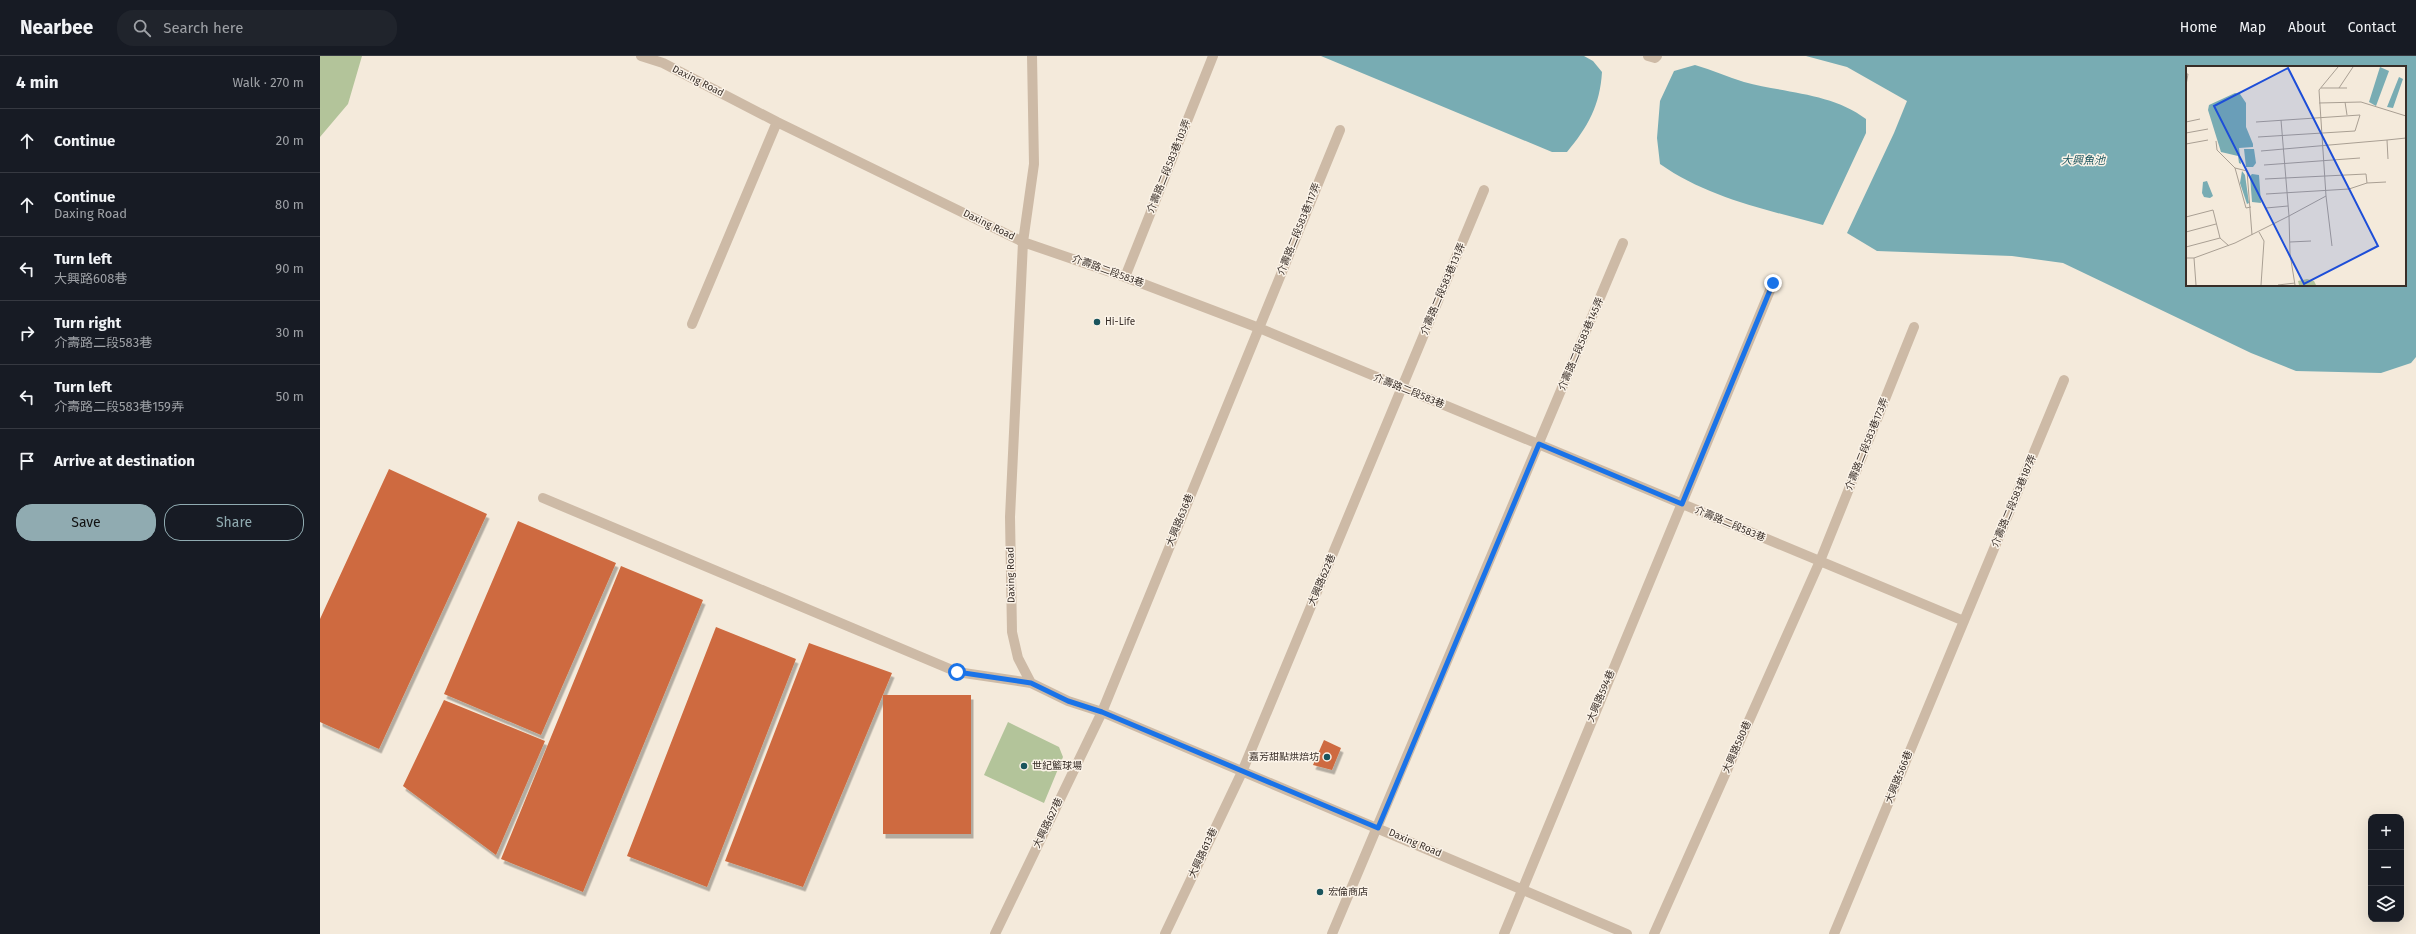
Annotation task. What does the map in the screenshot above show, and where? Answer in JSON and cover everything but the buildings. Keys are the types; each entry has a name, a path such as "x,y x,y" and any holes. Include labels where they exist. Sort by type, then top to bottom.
{"street":[{"name":"Daxing Road","path":"641,56 663,63 777,122 1023,242 1010,516 1012,632 1018,658 1031,683 1068,701 1102,712 1242,772 1522,888 1627,934"},
{"path":"1023,242 1034,164 1032,56"},
{"name":"介壽路二段583巷103弄","path":"1125,277 1212,56"},
{"path":"1648,56 1655,58 1657,56"},
{"path":"692,324 777,122"},
{"name":"介壽路二段583巷117弄","path":"1259,328 1340,130"},
{"name":"介壽路二段583巷131弄","path":"1402,388 1484,190"},
{"name":"介壽路二段583巷","path":"1023,242 1125,277 1259,328 1964,621"},
{"name":"介壽路二段583巷145弄","path":"1332,934 1378,828 1623,243"},
{"name":"大興路594巷","path":"1504,934 1773,283"},
{"name":"介壽路二段583巷173弄","path":"1820,561 1914,327"},
{"name":"大興路636巷","path":"1102,712 1259,328"},
{"name":"介壽路二段583巷187弄","path":"1964,621 2064,380"},
{"name":"大興路622巷","path":"1242,772 1402,388"},
{"path":"543,498 957,672 1031,683"},
{"name":"大興路580巷","path":"1654,934 1820,561"},
{"name":"大興路566巷","path":"1834,934 1964,621"},
{"name":"大興路627巷","path":"995,934 1102,712"},
{"name":"大興路613巷","path":"1165,934 1242,772"}],"green space":[{"path":"320,56 362,56 348,104 320,137"},
{"name":"世紀籃球場","path":"1008,722 1059,747 1063,757 1044,803 984,775"}],"water":[{"path":"1321,56 1584,56 1593,61 1602,72 1596,105 1581,134 1567,152 1552,152"},
{"name":"大興魚池","path":"1806,56 2416,56 2416,357 2411,363 2381,373 2296,371 2251,353 2063,263 2012,256 1877,251 1847,233 1894,133 1907,101 1847,67"},
{"path":"1695,65 1744,82 1823,99 1853,110 1866,119 1866,133 1823,225 1739,202 1698,186 1660,164 1657,138 1660,101 1674,71"}],"place":[{"name":"Hi-Life","path":"1097,322"},
{"name":"嘉芳甜點烘焙坊","path":"1327,757"},
{"name":"世紀籃球場","path":"1024,766"},
{"name":"宏倫商店","path":"1320,892"}],"route":[{"path":"957,672 1031,683 1068,701 1102,712 1378,828 1539,444 1682,504 1773,283"}]}
